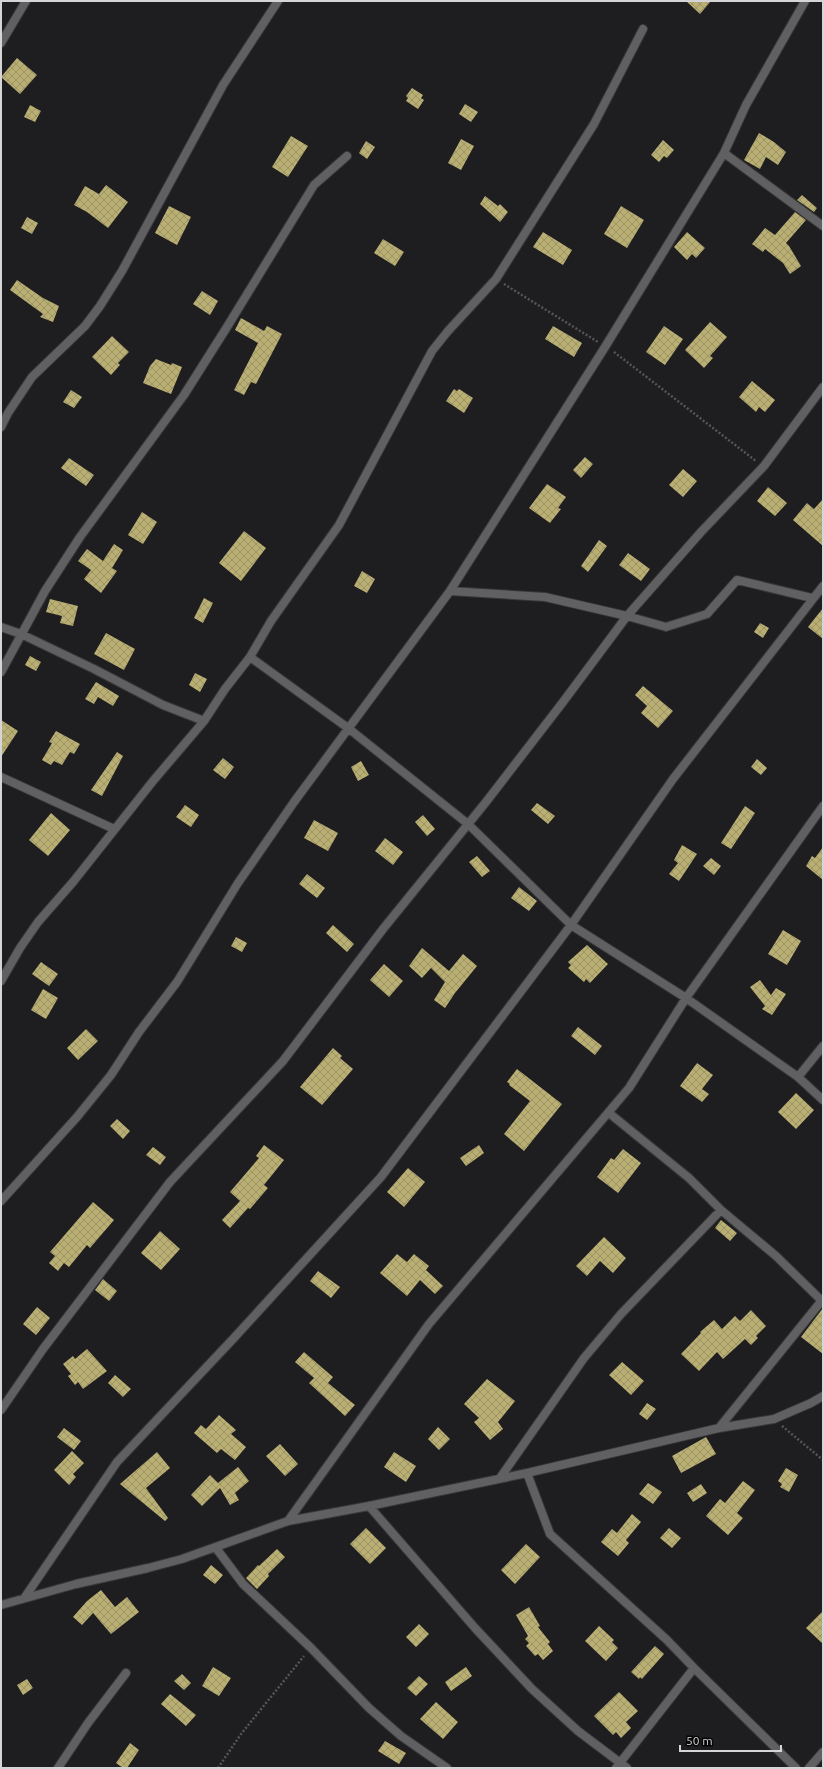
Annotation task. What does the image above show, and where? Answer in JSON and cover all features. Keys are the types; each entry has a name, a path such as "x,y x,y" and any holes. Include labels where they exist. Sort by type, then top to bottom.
{"street":[{"path":"1,43 26,1"},
{"path":"1,427 8,413 32,377 85,326 100,306 122,271 223,85 278,1"},
{"path":"1,1200 77,1117 111,1075 139,1032 177,982 238,882 294,802 450,591 605,347 724,153 746,105 805,1"},
{"path":"1,981 20,948 38,922 73,882 114,829 204,721 225,689 250,657 271,621 339,525 432,351 448,331 496,279 594,124 643,29"},
{"path":"724,153 823,226"},
{"path":"1,672 45,591 80,536 184,395 314,185 347,156"},
{"path":"1,1410 43,1349 170,1182 283,1061 383,929 468,824 628,616 702,532 764,466 823,387"},
{"path":"450,591 545,597 628,616 666,627 707,614 737,580 812,598"},
{"path":"24,1597 117,1462 233,1339 381,1177 571,925 673,779 812,598 823,586"},
{"path":"1,626 94,669 163,705 204,721"},
{"path":"250,657 348,728 468,824 571,925 686,998 798,1077 823,1100"},
{"path":"1,777 114,829"},
{"path":"288,1521 429,1324 629,1088 686,998 823,806"},
{"path":"798,1077 823,1046"},
{"path":"609,1113 689,1178 721,1210 776,1256 822,1300 719,1428"},
{"path":"500,1478 584,1358 621,1314 721,1210"},
{"path":"1,1605 24,1597 148,1568 216,1548 288,1521 369,1506 527,1473 719,1428 774,1419 811,1403 823,1396"},
{"path":"527,1473 550,1534 667,1640 796,1768"},
{"path":"369,1506 475,1628 532,1689 618,1765 627,1768"},
{"path":"216,1548 242,1584 311,1648 341,1681 385,1722 447,1768"},
{"path":"618,1765 694,1668"},
{"path":"58,1768 88,1723 126,1673"},
{"path":"809,1768 823,1752"}],"path":[{"path":"496,279 605,347 764,466"},
{"path":"774,1419 823,1460"},
{"path":"218,1768 241,1734 311,1648"}],"building":[{"path":"686,1 711,1 700,14"},
{"path":"17,58 37,75 20,94 1,77"},
{"path":"412,88 423,95 421,98 424,100 418,109 406,101 408,98 406,96"},
{"path":"465,104 478,112 471,122 459,114"},
{"path":"30,105 41,111 35,122 24,117"},
{"path":"759,133 774,142 786,152 778,165 766,157 760,169 744,160"},
{"path":"291,136 308,146 288,177 272,167"},
{"path":"461,139 474,146 461,170 448,163"},
{"path":"663,140 674,150 667,158 664,156 659,162 651,155"},
{"path":"366,141 375,147 367,159 359,153"},
{"path":"106,185 128,202 108,228 87,212 74,205 85,186 99,194"},
{"path":"802,195 817,208 814,212 797,200"},
{"path":"485,196 498,206 500,204 508,212 500,222 480,204"},
{"path":"169,206 191,217 177,245 155,233"},
{"path":"621,206 644,220 627,248 604,234"},
{"path":"795,212 806,220 786,243 801,266 790,274 783,263 765,249 763,252 752,244 765,228 775,235"},
{"path":"27,217 38,223 32,234 21,228"},
{"path":"543,232 572,250 563,265 533,247"},
{"path":"687,232 705,248 696,258 692,254 687,260 674,247"},
{"path":"383,239 404,252 395,266 374,253"},
{"path":"17,280 43,298 59,306 53,322 40,317 43,314 10,290"},
{"path":"202,291 218,301 210,315 193,304"},
{"path":"241,318 264,331 267,326 282,334 256,384 251,382 244,395 234,390 258,343 235,330"},
{"path":"710,322 727,337 710,356 713,358 704,368 685,350"},
{"path":"553,326 582,343 574,357 545,339"},
{"path":"664,326 683,339 665,365 646,352"},
{"path":"112,336 129,352 118,363 120,365 111,375 92,357"},
{"path":"156,359 171,365 172,363 182,367 171,394 143,383 150,366"},
{"path":"752,381 775,400 765,412 759,407 756,412 739,397"},
{"path":"454,389 457,391 459,389 473,398 464,413 446,401"},
{"path":"71,390 82,397 74,408 63,402"},
{"path":"585,457 593,464 581,478 573,470"},
{"path":"69,458 94,475 86,486 61,468"},
{"path":"683,469 697,481 683,497 669,485"},
{"path":"547,484 566,497 558,508 561,509 550,523 529,508"},
{"path":"768,487 787,503 775,516 757,501"},
{"path":"823,499 823,546 793,520 807,503 814,509"},
{"path":"142,512 157,522 143,544 128,535"},
{"path":"244,531 266,548 241,581 219,563"},
{"path":"599,540 607,546 588,572 581,566"},
{"path":"114,544 123,550 112,568 117,571 101,593 84,579 91,570 78,561 87,549 103,561"},
{"path":"628,553 650,569 641,581 619,565"},
{"path":"362,571 375,579 367,593 354,586"},
{"path":"204,598 213,603 203,623 194,618"},
{"path":"50,599 78,606 73,626 60,623 62,616 46,612"},
{"path":"823,608 823,639 808,627"},
{"path":"760,623 769,628 763,638 754,632"},
{"path":"106,633 135,649 124,670 94,654"},
{"path":"30,656 41,662 36,671 25,665"},
{"path":"195,673 207,679 200,692 189,685"},
{"path":"96,682 119,696 113,706 98,697 94,704 85,699"},
{"path":"643,686 673,711 658,728 641,713 647,706 635,695"},
{"path":"1,720 18,731 1,757"},
{"path":"56,731 80,744 74,754 70,752 62,765 54,761 51,765 42,760 52,743 49,742"},
{"path":"117,752 123,756 102,796 91,790"},
{"path":"223,758 234,767 225,779 213,770"},
{"path":"757,759 767,768 761,775 751,767"},
{"path":"361,761 369,775 358,781 351,767"},
{"path":"537,803 555,816 548,824 531,810"},
{"path":"185,805 199,815 191,827 176,817"},
{"path":"745,806 755,813 731,849 721,843"},
{"path":"51,813 70,830 48,856 29,840"},
{"path":"423,815 435,829 427,836 415,822"},
{"path":"314,820 338,833 328,851 304,838"},
{"path":"385,838 403,852 393,865 375,851"},
{"path":"682,845 697,854 679,881 669,874 678,863 674,860"},
{"path":"823,847 823,880 806,866 812,856 815,858"},
{"path":"477,856 490,871 482,877 469,862"},
{"path":"711,858 721,866 714,875 703,866"},
{"path":"307,874 325,888 317,898 299,884"},
{"path":"519,887 537,901 529,911 511,898"},
{"path":"333,925 354,944 347,952 326,933"},
{"path":"783,930 801,941 787,965 768,954"},
{"path":"236,937 247,943 242,952 231,946"},
{"path":"587,945 608,964 590,983 586,979 584,982 568,968 571,965 568,962"},
{"path":"422,948 449,971 463,954 477,966 445,1008 434,1000 445,982 431,968 422,978 409,966"},
{"path":"41,962 58,974 49,986 32,974"},
{"path":"384,964 403,981 389,997 370,980"},
{"path":"760,980 771,995 776,988 786,994 772,1015 762,1009 765,1006 750,987"},
{"path":"43,989 58,998 46,1019 31,1010"},
{"path":"578,1027 602,1046 595,1055 571,1036"},
{"path":"86,1029 98,1041 78,1060 67,1048"},
{"path":"333,1048 342,1056 340,1058 353,1069 322,1105 300,1087"},
{"path":"697,1063 713,1075 702,1089 709,1094 702,1102 680,1086"},
{"path":"517,1069 562,1104 524,1151 504,1134 530,1101 507,1082"},
{"path":"796,1093 814,1110 796,1129 778,1112"},
{"path":"117,1119 130,1131 123,1139 110,1126"},
{"path":"264,1145 284,1160 264,1185 268,1188 250,1209 248,1208 230,1228 222,1220 240,1201 230,1192 259,1158 256,1156"},
{"path":"479,1145 484,1153 466,1166 460,1158"},
{"path":"153,1147 166,1157 160,1165 146,1155"},
{"path":"623,1149 641,1163 618,1193 597,1177 611,1158 614,1160"},
{"path":"408,1168 425,1182 404,1207 387,1192"},
{"path":"93,1202 114,1220 90,1248 87,1245 69,1267 64,1263 58,1271 49,1263 55,1256 50,1252"},
{"path":"721,1220 737,1233 730,1241 715,1228"},
{"path":"160,1231 180,1249 161,1270 141,1253"},
{"path":"604,1237 626,1258 613,1273 600,1261 587,1276 576,1266"},
{"path":"397,1254 407,1262 414,1254 429,1266 426,1270 443,1286 435,1294 420,1280 407,1296 380,1273"},
{"path":"318,1271 340,1287 331,1298 310,1281"},
{"path":"103,1279 117,1291 109,1301 95,1290"},
{"path":"37,1307 50,1318 36,1335 23,1324"},
{"path":"823,1308 823,1354 801,1337"},
{"path":"751,1310 766,1326 756,1336 758,1338 751,1345 745,1339 723,1359 717,1352 699,1371 681,1354 701,1333 700,1332 714,1320 722,1329 735,1316 740,1321"},
{"path":"87,1349 107,1371 83,1389 78,1382 75,1385 68,1376 71,1374 63,1364 73,1356 75,1359"},
{"path":"304,1352 333,1377 328,1383 355,1405 345,1416 309,1383 314,1378 295,1362"},
{"path":"622,1362 644,1381 631,1395 609,1375"},
{"path":"115,1375 131,1389 123,1397 108,1383"},
{"path":"487,1379 515,1401 498,1422 503,1429 490,1440 474,1422 479,1418 464,1404"},
{"path":"647,1403 656,1409 647,1420 639,1414"},
{"path":"219,1415 236,1430 231,1434 246,1447 235,1460 221,1449 217,1453 194,1433 201,1425 206,1429"},
{"path":"438,1427 450,1439 439,1450 428,1439"},
{"path":"64,1428 81,1441 74,1450 57,1437"},
{"path":"706,1437 716,1454 681,1473 672,1456"},
{"path":"280,1444 298,1464 285,1476 266,1456"},
{"path":"72,1451 84,1463 73,1474 76,1477 69,1485 54,1470"},
{"path":"157,1452 170,1468 146,1488 168,1518 165,1521 120,1484"},
{"path":"394,1452 416,1466 406,1482 384,1467"},
{"path":"238,1467 249,1481 235,1493 239,1500 230,1505 220,1488 202,1506 191,1495 210,1475 218,1483"},
{"path":"786,1468 798,1475 789,1492 780,1487 782,1484 778,1481"},
{"path":"743,1481 755,1490 737,1513 743,1518 728,1535 706,1516 720,1499 725,1503"},
{"path":"648,1483 662,1492 653,1504 639,1494"},
{"path":"701,1484 707,1493 693,1502 687,1493"},
{"path":"632,1514 641,1522 626,1540 629,1543 618,1556 601,1542 612,1529 617,1533"},
{"path":"366,1528 386,1548 370,1564 350,1544"},
{"path":"669,1528 681,1538 672,1548 660,1538"},
{"path":"526,1544 540,1557 515,1584 501,1570"},
{"path":"277,1549 285,1557 268,1574 269,1576 257,1589 246,1578 258,1565 259,1566"},
{"path":"211,1565 223,1575 215,1584 203,1575"},
{"path":"101,1590 115,1607 127,1597 139,1612 111,1634 93,1613 82,1625 73,1617 87,1601"},
{"path":"529,1607 540,1626 538,1627 550,1642 548,1644 553,1651 543,1660 538,1654 535,1656 526,1646 529,1643 525,1639 528,1636 516,1615"},
{"path":"823,1611 823,1644 806,1628"},
{"path":"419,1624 429,1634 416,1647 406,1637"},
{"path":"599,1626 614,1640 612,1642 618,1648 606,1661 585,1641"},
{"path":"655,1646 664,1654 642,1679 640,1677 639,1679 631,1672"},
{"path":"213,1667 231,1678 219,1696 202,1686"},
{"path":"466,1667 472,1676 451,1691 445,1682"},
{"path":"182,1674 191,1683 184,1690 174,1681"},
{"path":"419,1676 428,1684 416,1696 407,1688"},
{"path":"27,1679 33,1688 23,1695 17,1685"},
{"path":"619,1692 638,1711 626,1722 631,1728 621,1738 616,1732 613,1735 594,1716"},
{"path":"170,1694 196,1715 186,1726 161,1704"},
{"path":"436,1702 458,1722 443,1739 420,1719"},
{"path":"385,1741 406,1753 399,1764 378,1751"},
{"path":"130,1743 139,1750 127,1768 123,1768 116,1763"}]}
